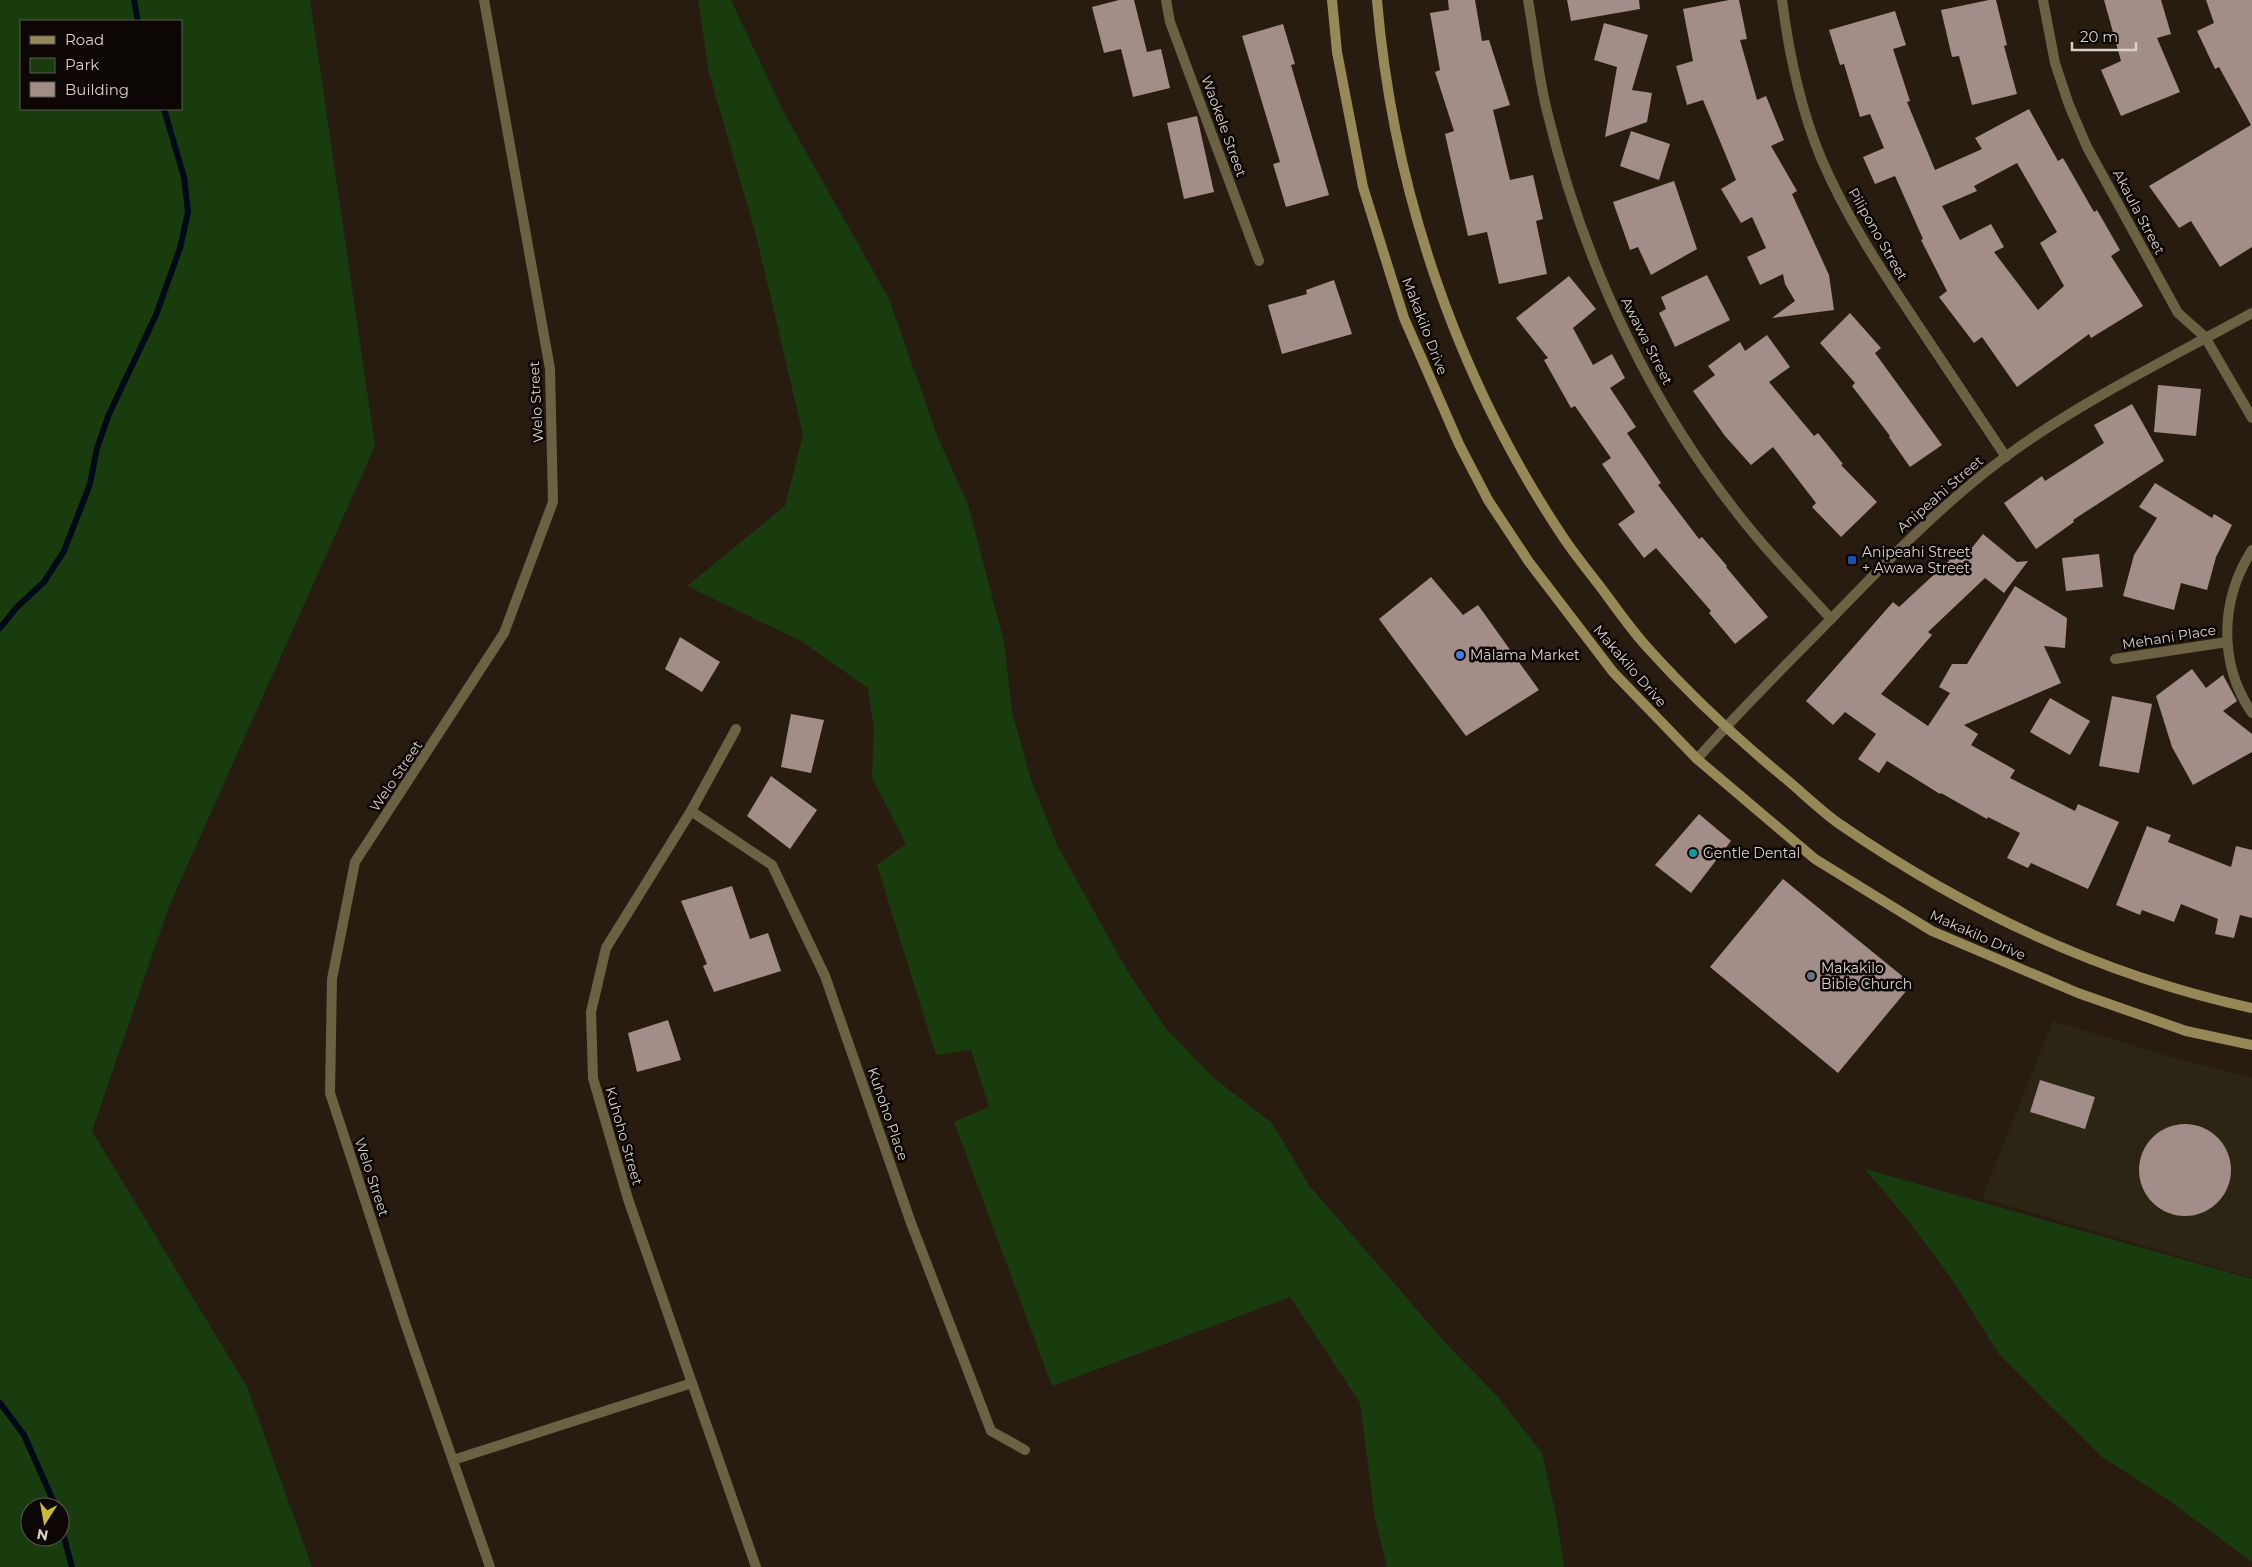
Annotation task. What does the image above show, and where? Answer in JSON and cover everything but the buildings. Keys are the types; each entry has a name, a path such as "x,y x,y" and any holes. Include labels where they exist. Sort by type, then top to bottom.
{"main road":[{"name":"Makakilo Drive","path":"1332,0 1337,52 1362,187 1404,318 1459,444 1488,500 1530,562 1613,672 1697,759 1815,858 1932,931 2078,993 2186,1031 2252,1045"},
{"name":"Makakilo Drive","path":"1377,0 1380,44 1404,175 1442,302 1496,423 1563,538 1644,644 1725,728 1839,824 1952,895 2072,953 2198,996 2252,1008"}],"street":[{"name":"Welo Street","path":"484,0 550,369 553,502 504,633 355,862 332,979 330,1093 490,1567"},
{"name":"Waokele Street","path":"1166,0 1170,22 1259,261"},
{"name":"Awawa Street","path":"1528,0 1547,114 1574,209 1580,228 1626,336 1684,439 1754,534 1831,619"},
{"name":"Pilipono Street","path":"1782,0 1787,38 1801,98 1821,156 1847,213 1878,266 2006,457"},
{"name":"Akaula Street","path":"2043,0 2055,62 2069,105 2087,147 2178,313 2205,337 2252,418"},
{"name":"Anipeahi Street","path":"1697,759 1901,546 1958,494 2006,457 2084,405 2205,337 2252,313"},
{"path":"2252,550 2232,592 2228,609 2227,642 2233,675 2252,713"},
{"name":"Mehani Place","path":"2115,659 2227,642"},
{"name":"Kuhoho Street","path":"736,729 691,811 606,948 592,1012 593,1078 628,1199 756,1567"},
{"name":"Kuhoho Place","path":"691,811 772,865 825,976 911,1223 991,1431 1025,1450"},
{"path":"453,1460 692,1383"}],"shaded area":[{"path":"2053,1021 2178,1059 2252,1078 2252,1278 1982,1198"}],"green space":[{"path":"0,0 310,0 375,446 169,906 92,1131 247,1387 312,1567 0,1567"},
{"path":"698,0 731,0 784,113 889,299 938,438 968,505 1004,642 1012,712 1031,780 1058,847 1128,972 1167,1030 1215,1079 1272,1123 1308,1184 1450,1348 1498,1397 1542,1453 1557,1521 1564,1567 1387,1567 1375,1518 1360,1403 1290,1297 1052,1386 954,1122 989,1107 971,1050 936,1055 877,865 906,844 872,778 874,730 868,688 801,641 687,586 785,506 803,435 756,235 709,73"},
{"path":"1865,1169 2252,1279 2252,1562 2167,1499 2102,1457 2051,1407 1999,1354 1955,1284 1912,1225"}],"waterway":[{"path":"134,0 138,20"},
{"path":"0,628 17,607 44,582 64,551 90,484 97,448 109,414 156,315 180,248 188,212 184,177 164,110"},
{"path":"0,1403 24,1435 52,1497"},
{"path":"67,1547 72,1567"}],"place":[{"name":"Anipeahi Street + Awawa Street","path":"1852,560"},
{"name":"Mālama Market","path":"1460,655"},
{"name":"Gentle Dental","path":"1693,853"},
{"name":"Makakilo Bible Church","path":"1811,976"}]}
